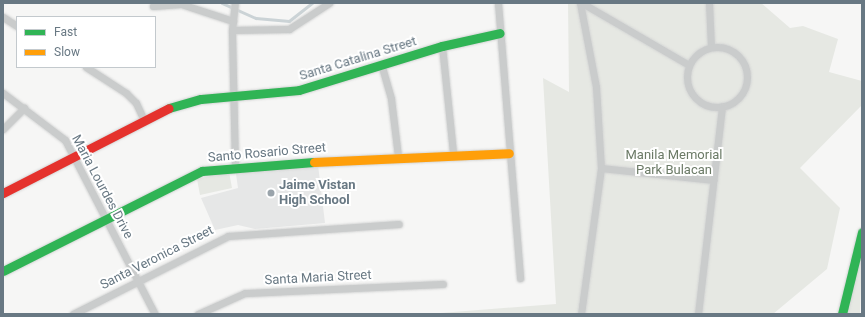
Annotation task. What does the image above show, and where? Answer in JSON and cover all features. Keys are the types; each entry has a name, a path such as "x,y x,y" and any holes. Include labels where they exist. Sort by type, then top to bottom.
{"main road":[{"name":"Santa Catalina Street","path":"3,193 144,120 201,99 299,90 382,67 442,46 500,33"},
{"name":"Santo Rosario Street","path":"3,271 188,176 235,166 398,156 509,153"},
{"path":"842,314 862,232"}],"street":[{"path":"235,3 232,30 235,96 235,166"},
{"path":"232,30 289,29 329,3"},
{"path":"498,3 520,278"},
{"path":"581,3 689,65"},
{"path":"581,3 596,87 601,168 581,314"},
{"path":"709,3 711,47"},
{"path":"153,6 187,5 233,19"},
{"path":"3,17 16,25"},
{"path":"442,46 453,154"},
{"path":"711,47 735,53 747,75 741,94 722,106 704,104 693,95 687,83 689,65 698,53 711,47"},
{"path":"382,67 391,99 398,156"},
{"path":"88,68 126,93 136,103 144,120"},
{"name":"Maria Lourdes Drive","path":"3,93 65,140 75,156 155,314"},
{"path":"698,314 722,106"},
{"path":"3,129 24,108"},
{"path":"601,168 713,180"},
{"name":"Santa Veronica Street","path":"73,314 228,236 399,224"},
{"name":"Santa Maria Street","path":"198,314 246,293 443,284"}],"shaded area":[{"name":"Jaime Vistan High School","path":"318,165 325,223 255,229 238,225 215,230 201,198 238,188 235,167"}],"green space":[{"name":"Manila Memorial Park Bulacan","path":"568,3 761,3 790,28 803,26 838,39 829,72 862,81 862,105 800,168 840,208 827,269 773,314 428,314 556,304 543,78 569,92"},
{"path":"229,172 232,188 200,195 197,179"},
{"path":"862,249 860,314 847,314"}],"waterway":[{"path":"222,3 256,18 289,21 312,3"}],"traffic: fast":[{"path":"169,108 201,99 299,90 442,46 500,33"},
{"path":"3,271 202,171 314,162"},
{"path":"842,314 862,232"}],"traffic: slow":[{"path":"314,162 509,153"}],"traffic: jam":[{"path":"3,193 169,108"}],"place":[{"name":"Jaime Vistan High School","path":"271,193"}]}
